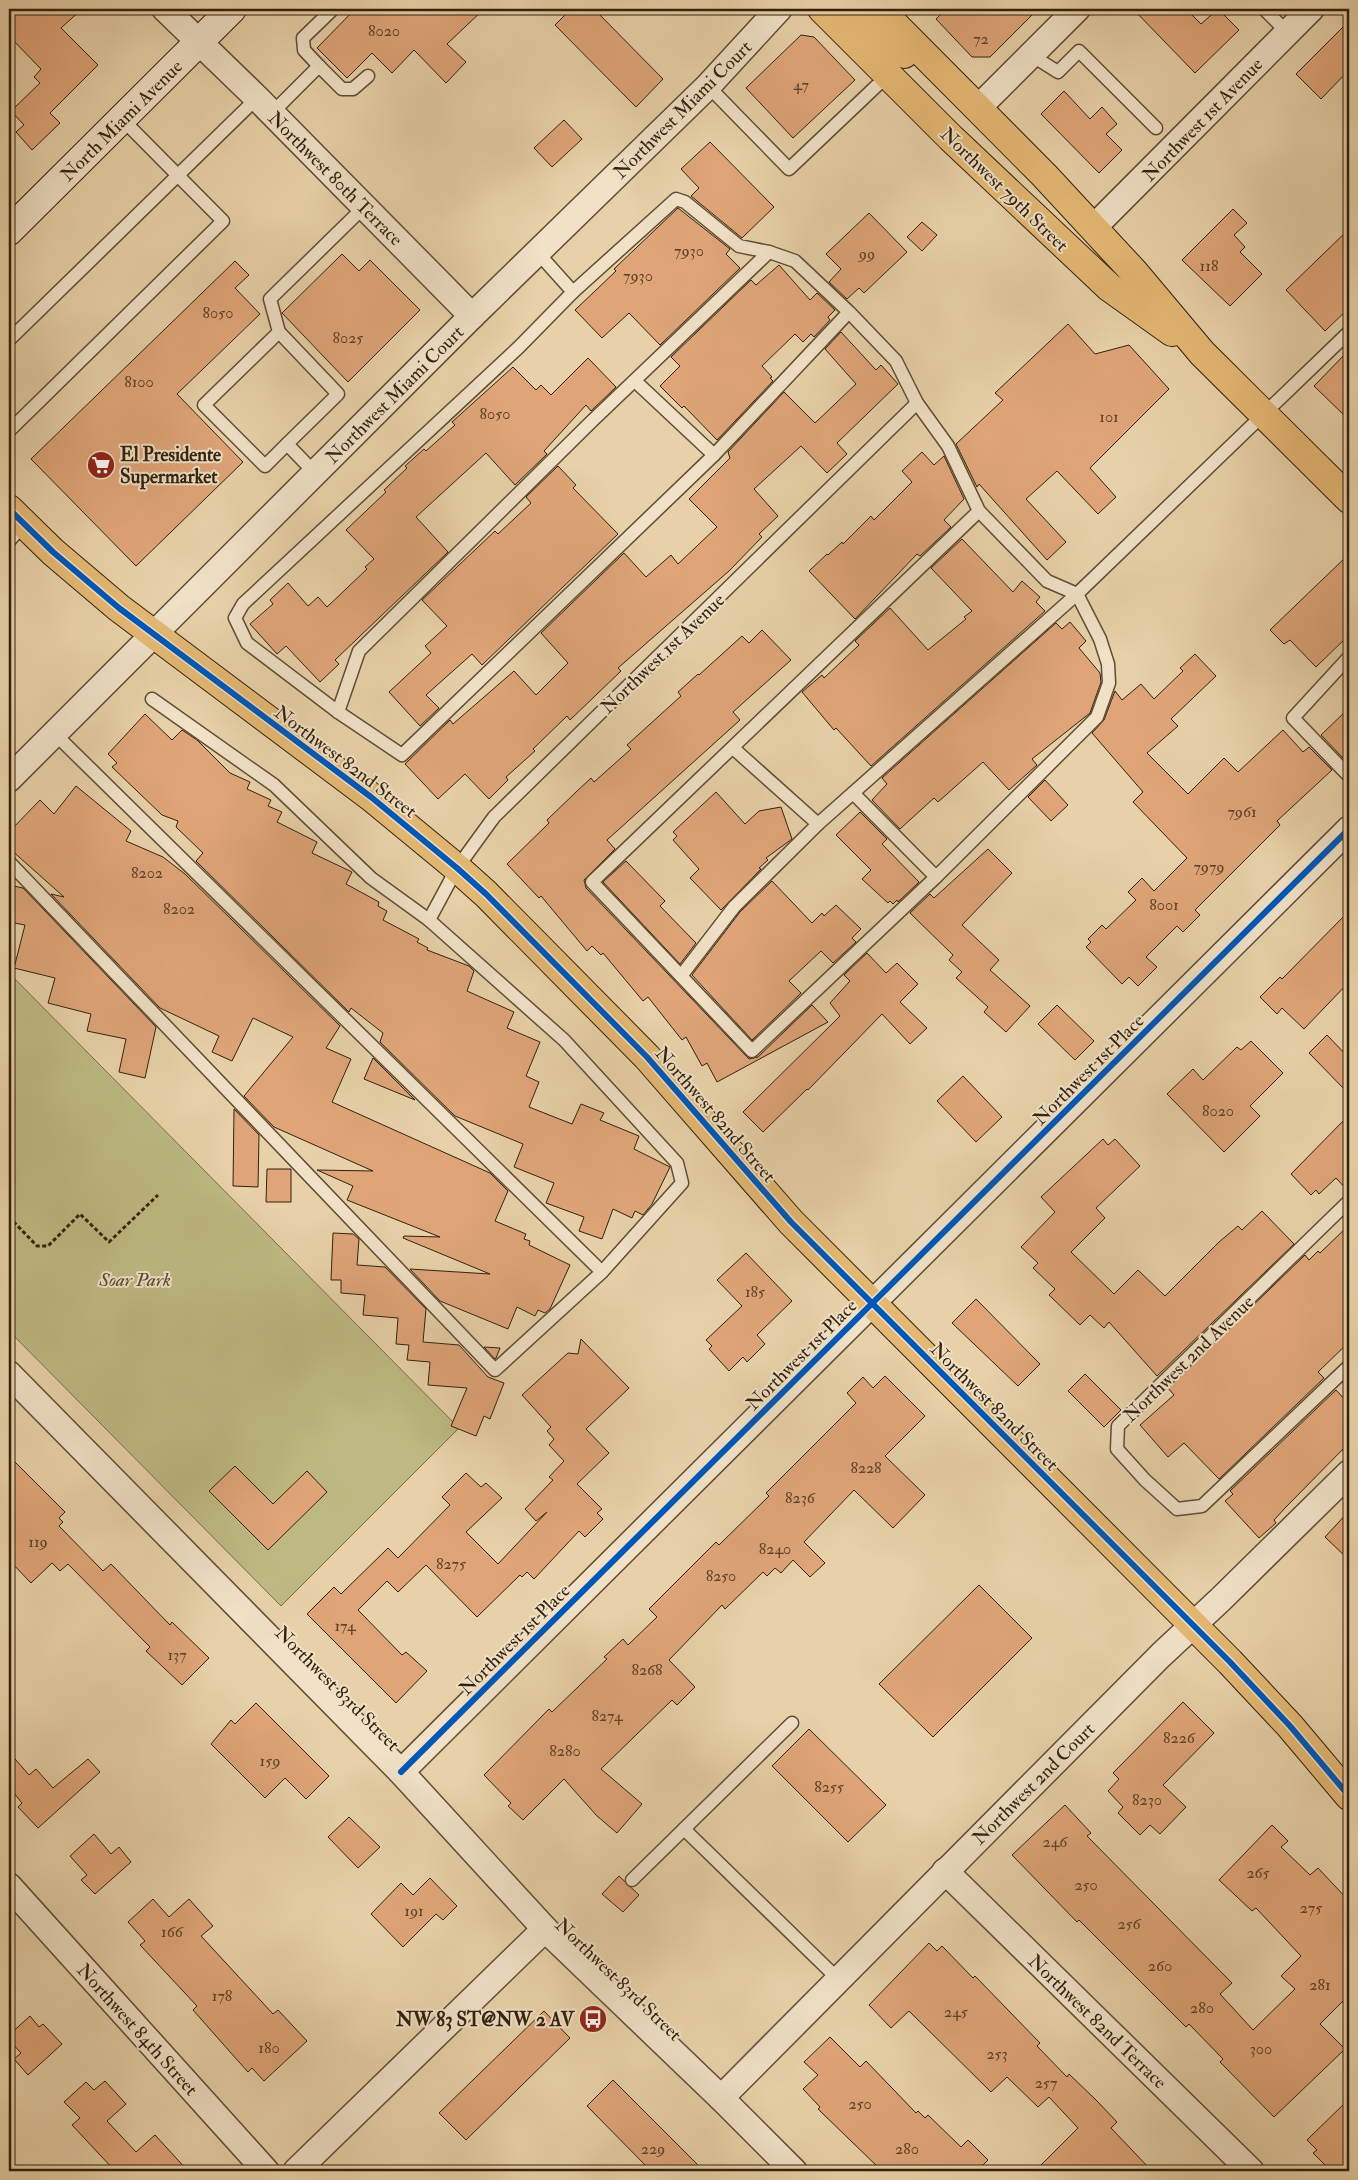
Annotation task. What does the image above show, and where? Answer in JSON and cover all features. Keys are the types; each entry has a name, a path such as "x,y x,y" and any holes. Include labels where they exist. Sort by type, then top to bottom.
{"main road":[{"name":"North Miami Avenue","path":"9,230 232,9"},
{"name":"Northwest 79th Street","path":"822,9 1108,287 1202,352"},
{"path":"843,9 978,108"},
{"name":"Northwest 79th Street","path":"879,9 978,108 1093,228 1134,272 1202,352 1349,499"},
{"name":"Northwest 82nd Street","path":"14,525 153,634 371,797 458,868 531,938 642,1051 767,1195 1193,1625 1290,1726 1349,1796"}],"street":[{"name":"Northwest 80th Terrace","path":"166,9 264,105 472,316"},
{"name":"Northwest Miami Court","path":"9,779 472,316 708,86 779,9"},
{"path":"978,108 1077,9"},
{"name":"Northwest 1st Avenue","path":"1093,228 1310,9"},
{"name":"Northwest 1st Place","path":"401,1772 1349,830"},
{"name":"Northwest 83rd Street","path":"9,1374 401,1772 545,1929 794,2171"},
{"name":"Northwest 2nd Court","path":"721,2098 945,1871 1349,1473"},
{"name":"Northwest 82nd Terrace","path":"945,1871 1251,2171"},
{"name":"Northwest 84th Street","path":"9,1886 266,2171"},
{"path":"296,2171 545,1929"}],"lane":[{"path":"333,9 303,38 304,50 342,89 353,90 368,76"},
{"path":"1264,9 1287,32"},
{"path":"1031,55 1058,72 1079,51 1156,128"},
{"path":"9,340 176,175 264,105 319,66"},
{"path":"708,86 789,168 888,75"},
{"path":"9,431 223,221 122,119"},
{"path":"849,312 714,455 402,755 338,712 247,644 235,618 243,604 520,347 573,292 676,199 685,202 739,246 769,252 795,261 849,312 896,361 917,403 948,446 979,511 1047,581 1077,594 1100,639 1108,664 1109,683 1097,717 936,876 752,1051 592,882 979,511"},
{"path":"278,332 204,405 264,466 338,394 278,332 270,299 364,207"},
{"path":"338,712 359,651 769,252"},
{"path":"538,253 573,292"},
{"path":"681,976 734,907 818,824 1077,594 1349,332"},
{"path":"635,381 714,455"},
{"name":"Northwest 1st Avenue","path":"428,920 458,868 494,817 917,403"},
{"path":"287,444 315,473"},
{"path":"1349,657 1293,718 1349,776"},
{"path":"9,862 495,1370 602,1272 682,1183 677,1163 564,1040 428,920 371,878 274,785 152,699"},
{"path":"54,733 602,1272"},
{"path":"733,748 818,824"},
{"path":"853,793 936,876"},
{"name":"Northwest 2nd Avenue","path":"1349,1201 1118,1426 1117,1449 1145,1480 1177,1509 1202,1506 1349,1366"},
{"path":"632,1880 792,1723"},
{"path":"684,1829 838,1979"}],"path":[{"path":"9,1217 37,1246 48,1246 80,1214 109,1242 158,1195"}],"green space":[{"name":"Soar Park","path":"9,973 459,1428 281,1606 9,1331"}],"building":[{"path":"9,9 82,9 61,28 98,65 50,113 60,123 32,150 16,132 24,125 11,111 40,83 34,77 41,69 9,36"},
{"path":"355,9 484,9 447,44 466,62 446,83 414,50 392,73 372,53 347,78 317,48"},
{"path":"571,9 594,9 663,79 636,107 555,25"},
{"path":"946,9 1038,9 990,57 972,57 936,19"},
{"path":"1133,9 1186,9 1201,24 1218,9 1239,30 1195,73"},
{"path":"1349,21 1349,70 1321,99 1296,74"},
{"path":"801,35 814,37 855,80 793,138 746,88"},
{"path":"1064,91 1090,119 1102,107 1117,124 1106,134 1122,150 1099,173 1041,114"},
{"path":"564,120 582,139 552,167 534,148"},
{"path":"710,142 774,207 742,238 691,196 699,188 681,169"},
{"path":"678,208 730,249 726,254 740,268 660,345 629,313 602,338 575,310 616,271 614,269"},
{"path":"1233,209 1247,223 1234,235 1245,247 1240,252 1262,274 1230,306 1182,260"},
{"path":"869,213 907,252 864,293 859,288 847,299 829,282 841,269 826,254"},
{"path":"922,222 937,235 922,251 907,237"},
{"path":"1349,229 1349,308 1325,331 1286,290"},
{"path":"342,254 359,271 370,260 420,310 348,382 282,313"},
{"path":"235,261 249,275 235,288 260,314 177,394 243,462 136,566 31,459"},
{"path":"779,265 810,300 817,293 835,310 828,317 830,320 814,337 811,334 803,342 795,334 762,366 772,377 770,378 773,381 717,440 684,406 682,408 660,386 680,366 671,357 751,280 756,285"},
{"path":"1068,324 1095,354 1129,345 1169,389 1090,468 1116,497 1098,514 1057,471 1026,499 1066,542 1047,560 979,484 977,487 956,444 1003,400 995,393"},
{"path":"841,332 876,370 881,365 898,384 837,443 847,454 827,473 801,446 754,489 778,516 759,534 762,537 729,571 618,668 621,671 570,720 567,716 533,749 535,751 506,777 508,780 489,799 465,774 438,799 405,764 450,720 453,724 514,671 536,695 568,663 541,633 624,553 646,577 671,555 678,564 717,527 689,499 730,458 728,452 784,392 815,423 856,384 825,349"},
{"path":"1349,350 1349,420 1314,386"},
{"path":"588,358 616,387 591,411 586,405 544,451 547,454 515,485 486,453 416,517 448,552 335,660 339,664 320,682 286,646 277,654 250,624 273,604 270,600 288,583 308,606 318,597 327,607 367,569 365,567 374,559 346,530 386,492 384,490 407,468 405,466 424,449 426,451 455,425 452,422 513,367 536,390 541,385 551,395"},
{"path":"922,452 934,465 944,456 964,499 944,520 951,527 920,556 917,554 855,619 809,571 842,542 843,544 871,516 874,520 912,482 902,471"},
{"path":"558,466 576,485 573,488 618,534 482,665 472,654 426,695 439,708 420,726 389,692 431,653 425,646 447,626 422,600 495,531 498,534 531,503 526,497"},
{"path":"962,539 1013,592 1022,581 1040,597 1036,602 1045,611 871,766 836,728 834,730 802,692 822,675 824,678 859,645 855,641 890,608 928,650 966,619 964,617 972,611 931,568"},
{"path":"1349,554 1349,635 1316,667 1290,640 1284,644 1270,630"},
{"path":"1070,622 1086,641 1079,648 1100,673 1101,682 1090,713 1032,759 1037,765 1009,790 983,762 938,802 934,798 900,829 872,800 887,784 882,778 1056,623 1062,629"},
{"path":"762,630 791,660 733,712 740,720 607,840 615,849 584,880 586,888 749,1059 758,1057 812,1005 828,1022 717,1082 707,1063 702,1066 686,1037 682,1040 648,997 643,1001 603,953 601,955 592,946 587,951 541,896 539,898 507,864 549,823 547,820 591,778 594,782 631,749 627,745 681,696 678,692 742,636 749,643"},
{"path":"1195,654 1216,676 1171,719 1178,726 1147,753 1188,794 1224,758 1238,772 1283,730 1303,752 1309,747 1332,770 1277,821 1280,825 1195,910 1200,915 1183,932 1177,926 1146,957 1157,967 1138,986 1129,977 1122,984 1086,947 1091,942 1088,939 1102,925 1106,929 1136,900 1128,892 1142,878 1154,891 1187,858 1133,802 1143,792 1092,733 1104,720 1115,691 1122,700 1141,684 1154,699 1183,671 1180,668"},
{"path":"1349,708 1349,754 1344,759 1321,735"},
{"path":"145,714 172,740 182,730 197,740 230,773 250,782 247,789 271,800 268,806 282,812 277,822 317,842 312,853 352,872 346,884 379,902 378,906 387,911 383,920 419,939 417,942 428,948 427,950 469,966 474,971 467,991 514,1012 507,1028 540,1042 526,1076 539,1082 529,1107 572,1124 581,1104 604,1113 600,1120 639,1136 634,1149 670,1167 652,1204 643,1215 635,1211 632,1218 613,1209 602,1239 579,1231 584,1217 546,1203 554,1183 514,1167 523,1144 455,1116 380,1042 383,1033 351,1008 349,1012 196,861 203,853 176,827 178,821 162,815 112,767 117,763 108,754"},
{"path":"1045,780 1068,805 1051,821 1028,797"},
{"path":"76,786 131,831 126,841 163,857 185,874 340,1026 326,1048 351,1059 332,1102 490,1173 508,1191 495,1221 526,1234 524,1239 530,1241 529,1245 570,1265 550,1309 545,1313 538,1310 535,1316 517,1307 508,1329 440,1301 410,1269 490,1274 403,1238 404,1236 440,1237 347,1200 353,1186 317,1170 373,1171 274,1127 244,1096 293,1037 253,1018 232,1061 212,1052 219,1036 160,1008 51,894 64,897 9,848 9,832 40,800 54,814"},
{"path":"716,792 745,824 759,811 781,807 792,839 766,858 768,860 759,868 761,869 721,910 690,878 699,869 673,840 677,836 673,832"},
{"path":"860,812 887,839 882,844 919,882 898,902 897,900 893,904 890,901 888,903 862,879 871,870 836,835"},
{"path":"988,849 1012,873 962,925 999,960 990,970 1030,1006 1006,1032 984,1012 988,1007 956,978 962,972 949,960 953,955 910,913 930,894 934,898"},
{"path":"626,861 665,901 660,906 696,943 680,964 603,882"},
{"path":"772,881 812,923 822,913 824,916 836,905 861,929 852,938 856,942 833,963 821,951 789,981 801,993 752,1040 692,975 740,912"},
{"path":"9,885 23,888 156,1027 145,1078 119,1072 126,1039 87,1031 91,1014 48,1003 55,978 14,968 25,925 9,922"},
{"path":"1349,911 1349,982 1304,1029 1282,1008 1277,1014 1260,997 1280,977 1282,979"},
{"path":"867,953 886,973 897,963 918,984 900,1002 927,1028 910,1044 882,1014 808,1090 763,1132 743,1112 840,1016 830,1003 850,981 844,975"},
{"path":"1057,1005 1094,1041 1075,1060 1038,1024"},
{"path":"1327,1035 1349,1058 1349,1094 1309,1053"},
{"path":"1251,1041 1283,1073 1250,1106 1260,1116 1224,1152 1167,1094 1193,1069 1203,1080 1237,1047 1241,1050"},
{"path":"373,1058 415,1100 364,1079"},
{"path":"963,1076 1002,1117 976,1142 937,1101"},
{"path":"234,1109 259,1135 258,1187 233,1186"},
{"path":"1349,1115 1349,1192 1336,1178 1319,1194 1316,1190 1311,1195 1291,1174"},
{"path":"1103,1139 1108,1145 1115,1139 1140,1166 1096,1208 1105,1218 1071,1252 1114,1294 1138,1270 1165,1296 1219,1242 1238,1226 1242,1230 1262,1211 1294,1244 1157,1376 1109,1322 1104,1328 1090,1315 1080,1325 1049,1295 1055,1289 1033,1268 1038,1263 1021,1247 1055,1212 1041,1197"},
{"path":"267,1169 291,1169 291,1202 266,1202"},
{"path":"1349,1225 1349,1342 1318,1372 1324,1378 1219,1479 1184,1443 1168,1457 1140,1425 1174,1395 1168,1388 1305,1255 1309,1260 1318,1251 1320,1253"},
{"path":"333,1233 353,1234 359,1239 357,1265 385,1267 426,1309 423,1342 459,1345 488,1377 504,1383 490,1419 484,1416 476,1436 451,1426 467,1388 428,1385 430,1362 407,1360 409,1345 396,1344 398,1318 363,1315 365,1295 341,1293 341,1280 331,1280"},
{"path":"746,1253 792,1301 757,1335 765,1344 747,1362 743,1357 729,1371 709,1349 712,1346 706,1340 742,1306 717,1280"},
{"path":"976,1299 1040,1364 1018,1386 952,1323"},
{"path":"581,1339 629,1388 586,1429 609,1453 577,1484 602,1509 597,1513 603,1519 585,1537 579,1531 534,1579 527,1572 522,1577 520,1575 477,1617 426,1565 398,1592 387,1581 358,1610 402,1655 406,1652 427,1671 396,1703 307,1614 334,1587 341,1594 388,1548 398,1558 450,1505 442,1497 466,1473 481,1487 486,1483 502,1498 466,1532 498,1564 547,1512 536,1521 525,1509 553,1480 549,1477 564,1461 549,1445 554,1439 547,1431 551,1427 522,1395 568,1353 578,1354"},
{"path":"484,1347 500,1348 495,1359"},
{"path":"1085,1374 1121,1410 1104,1427 1068,1391"},
{"path":"885,1376 925,1416 885,1456 925,1495 893,1528 854,1490 804,1542 825,1563 810,1577 793,1560 781,1573 775,1568 767,1576 763,1572 725,1609 722,1605 669,1660 695,1687 677,1705 672,1700 601,1769 642,1804 617,1833 597,1816 564,1779 523,1820 508,1806 511,1803 484,1775 549,1709 552,1712 607,1659 604,1657 623,1639 628,1645 657,1617 649,1609 716,1542 719,1545 769,1496 766,1493 856,1403 847,1393 863,1377 873,1388"},
{"path":"1336,1390 1349,1404 1349,1443 1274,1520 1276,1523 1259,1538 1225,1501 1233,1494 1230,1491"},
{"path":"9,1456 65,1512 59,1518 63,1522 59,1526 103,1571 111,1564 170,1625 172,1622 209,1658 182,1685 146,1651 150,1647 68,1564 60,1571 52,1563 31,1583 9,1560"},
{"path":"235,1466 273,1504 307,1471 327,1492 268,1550 209,1491"},
{"path":"1349,1511 1349,1560 1325,1537"},
{"path":"979,1585 1032,1638 933,1737 879,1684"},
{"path":"1183,1702 1214,1733 1163,1785 1186,1807 1160,1834 1150,1825 1140,1835 1118,1813 1123,1807 1108,1791 1119,1779 1113,1773"},
{"path":"256,1703 329,1776 306,1799 285,1778 265,1798 211,1744 231,1720 235,1724"},
{"path":"809,1729 886,1805 848,1842 772,1766"},
{"path":"9,1752 29,1775 36,1769 53,1788 88,1759 100,1772 38,1828 18,1807 22,1803 9,1787"},
{"path":"1065,1805 1091,1833 1087,1836 1232,1983 1220,1994 1253,2030 1295,1989 1281,1976 1301,1956 1256,1908 1252,1911 1219,1880 1272,1825 1288,1841 1281,1847 1310,1875 1318,1868 1349,1901 1349,1995 1320,2024 1345,2049 1274,2117 1220,2062 1223,2059 1189,2024 1186,2027 1079,1920 1077,1922 1012,1855"},
{"path":"349,1817 380,1847 358,1868 328,1837"},
{"path":"94,1834 111,1854 119,1847 131,1862 95,1894 81,1880 87,1875 70,1856"},
{"path":"619,1876 639,1895 623,1912 602,1894"},
{"path":"430,1878 457,1906 443,1920 436,1914 403,1947 371,1914 401,1883 413,1895"},
{"path":"153,1899 169,1917 189,1899 213,1926 201,1936 273,2014 278,2010 307,2041 264,2081 252,2068 248,2072 193,2010 197,2006 140,1945 145,1941 128,1922"},
{"path":"929,1943 937,1951 942,1946 973,1978 975,1976 1040,2043 1037,2046 1067,2077 1069,2074 1117,2122 1111,2128 1152,2171 1035,2171 1078,2128 1049,2097 1038,2107 1007,2077 991,2092 909,2011 891,2028 869,2005"},
{"path":"544,2011 570,2038 466,2140 439,2113"},
{"path":"30,2016 39,2027 43,2024 62,2044 28,2075 14,2059 21,2053 9,2040 9,2035"},
{"path":"830,2037 860,2067 866,2061 916,2113 918,2111 925,2118 928,2115 961,2147 968,2140 988,2160 977,2171 882,2171 818,2109 820,2107 803,2089 818,2075 804,2062"},
{"path":"613,2080 704,2171 651,2171 587,2106"},
{"path":"105,2081 126,2104 107,2121 136,2152 155,2135 188,2171 115,2171 72,2125 80,2118 64,2102 86,2082 94,2090"},
{"path":"1349,2099 1349,2171 1331,2171 1313,2153 1317,2150 1307,2140"}],"cycle path":[{"path":"9,509 53,552 119,608 371,797 486,894 647,1057 791,1222 1230,1662 1290,1726 1349,1796"},
{"path":"401,1772 1349,829"}],"place":[{"name":"El Presidente Supermarket","path":"101,465"},
{"name":"NW 83 ST@NW 2 AV","path":"593,2019"}]}
